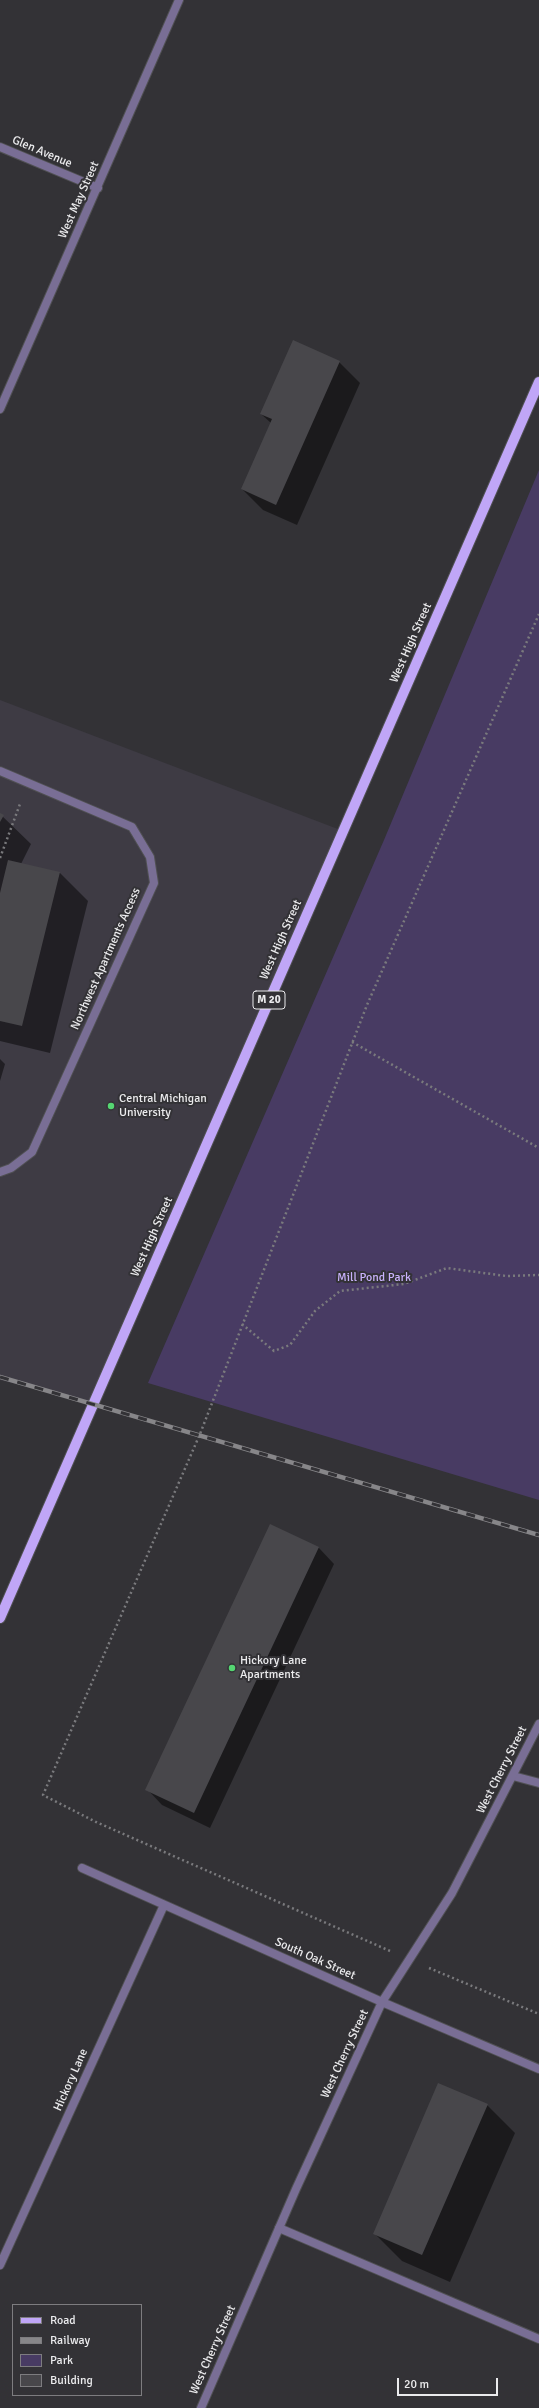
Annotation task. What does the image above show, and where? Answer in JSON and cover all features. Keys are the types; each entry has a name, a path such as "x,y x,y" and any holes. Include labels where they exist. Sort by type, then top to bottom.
{"main road":[{"name":"West High Street","path":"0,1618 539,382"}],"street":[{"name":"West May Street","path":"0,409 179,0"},
{"name":"Glen Avenue","path":"0,147 98,188"},
{"name":"Northwest Apartments Access","path":"0,771 132,827 150,857 154,883 32,1152 11,1168 0,1172"},
{"name":"West Cherry Street","path":"201,2408 279,2228 382,2002 452,1893 539,1724"},
{"path":"513,1776 539,1784"},
{"name":"South Oak Street","path":"82,1868 382,2002 539,2069"},
{"name":"Hickory Lane","path":"0,2265 164,1905"},
{"path":"279,2228 539,2339"}],"path":[{"path":"539,614 352,1042 200,1434 43,1795 96,1822 539,2014"},
{"path":"0,858 28,783"},
{"path":"352,1042 539,1148"},
{"path":"242,1324 274,1350 290,1344 315,1310 340,1291 404,1284 447,1268 506,1276 539,1275"}],"shaded area":[{"name":"Central Michigan University","path":"0,700 343,831 93,1403 0,1380"}],"green space":[{"name":"Mill Pond Park","path":"539,470 539,1500 148,1383 384,840"}],"building":[{"path":"293,340 340,361 276,505 241,489 272,419 260,414"},
{"path":"0,813 4,815 0,822"},
{"path":"8,860 60,872 22,1026 0,1021 0,893"},
{"name":"Hickory Lane Apartments","path":"270,1524 319,1547 194,1813 145,1790"},
{"path":"438,2083 488,2104 422,2255 373,2234"}],"railway":[{"path":"0,1377 539,1535"}],"place":[{"name":"Central Michigan University","path":"111,1106"},
{"name":"Hickory Lane Apartments","path":"232,1668"}]}
